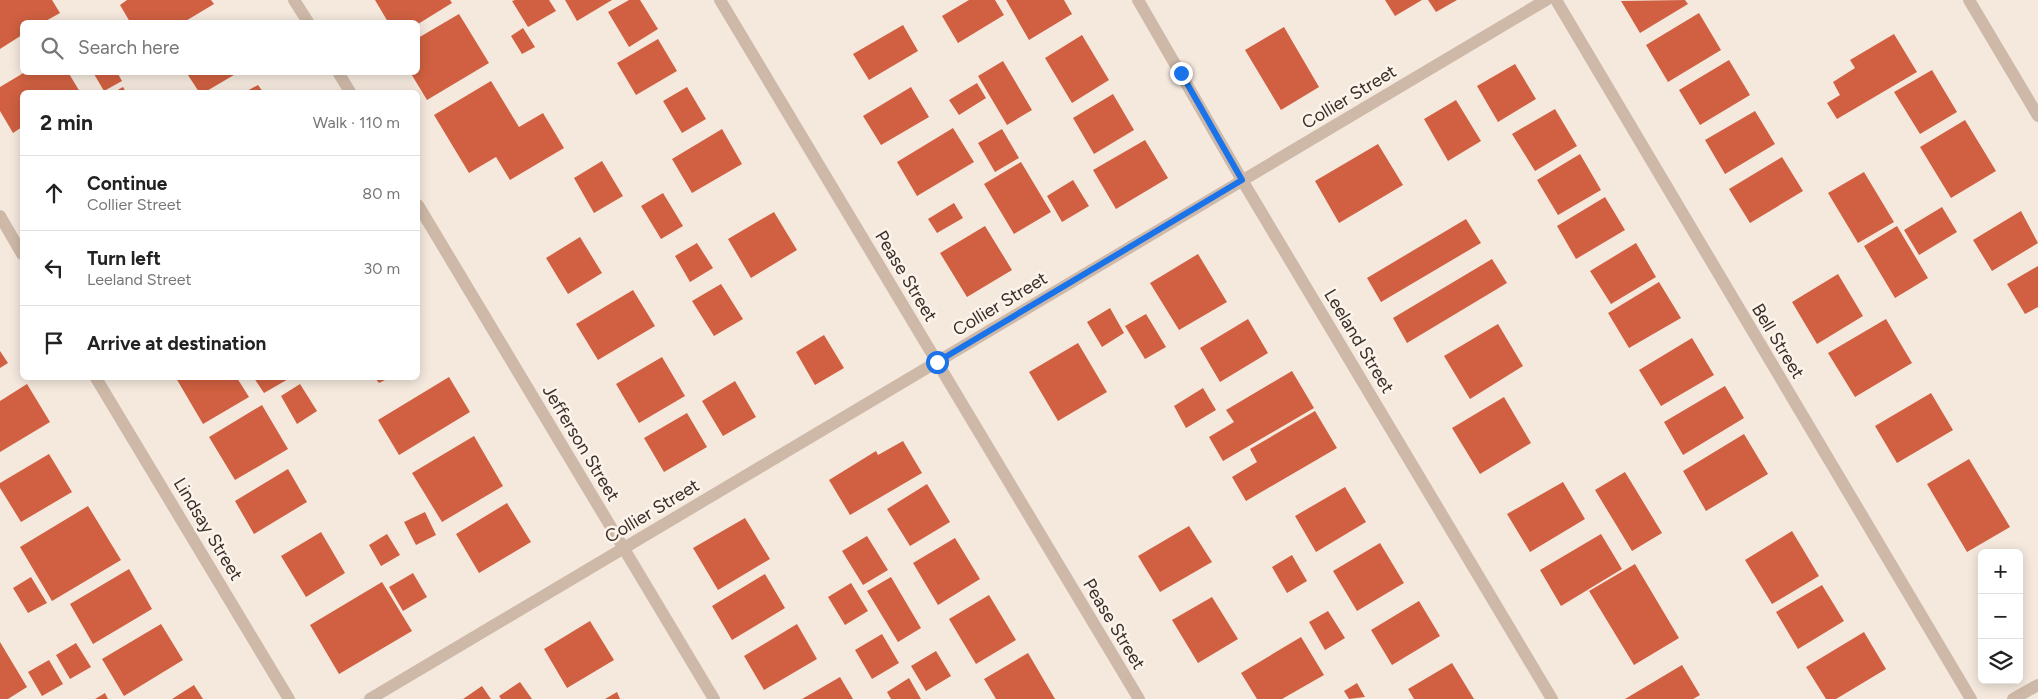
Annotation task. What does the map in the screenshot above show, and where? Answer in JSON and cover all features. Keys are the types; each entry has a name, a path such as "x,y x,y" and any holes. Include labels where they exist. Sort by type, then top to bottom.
{"street":[{"path":"294,0 307,20"},
{"name":"Pease Street","path":"720,0 1139,699"},
{"name":"Leeland Street","path":"1138,0 1242,180 1552,699"},
{"name":"Collier Street","path":"370,699 1546,0"},
{"name":"Bell Street","path":"1556,0 1971,699"},
{"path":"1969,0 2038,116"},
{"path":"340,75 349,90"},
{"name":"Jefferson Street","path":"420,208 714,699"},
{"path":"0,216 20,251"},
{"name":"Lindsay Street","path":"97,380 289,699"},
{"path":"2013,699 2038,684"}],"building":[{"path":"0,0 52,0 60,13 48,20 20,20 20,36 0,49"},
{"path":"127,0 211,0 214,4 187,20 129,20 120,5"},
{"path":"375,0 450,0 452,3 420,23 420,20 387,20"},
{"path":"549,0 556,11 528,27 512,1"},
{"path":"565,0 612,0 577,21"},
{"path":"629,0 640,0 658,29 629,47 608,12"},
{"path":"969,0 995,0 1004,15 958,43 942,16"},
{"path":"1006,0 1064,0 1072,14 1029,40"},
{"path":"1385,0 1422,0 1395,16"},
{"path":"1428,0 1457,0 1436,12"},
{"path":"1685,0 1688,4 1640,33 1621,1"},
{"path":"1699,13 1721,50 1668,82 1646,45"},
{"path":"459,14 489,63 427,100 412,75 420,75 420,37"},
{"path":"903,25 918,51 869,80 853,54"},
{"path":"1284,27 1319,87 1281,110 1245,50"},
{"path":"523,28 535,47 522,54 511,36"},
{"path":"1894,34 1917,72 1837,119 1827,103 1840,95 1833,82 1855,68 1850,60"},
{"path":"1082,35 1109,80 1072,103 1045,58"},
{"path":"658,39 677,71 636,95 617,63"},
{"path":"1729,60 1750,95 1700,125 1679,90"},
{"path":"1003,61 1032,110 1007,125 978,76"},
{"path":"1515,64 1536,99 1498,122 1477,86"},
{"path":"1932,70 1957,112 1920,134 1894,92"},
{"path":"20,75 70,75 79,90 20,90 20,128 13,133 0,111 0,87"},
{"path":"95,75 119,75 122,81 103,90"},
{"path":"188,75 234,75 208,90 198,90"},
{"path":"491,81 519,127 543,113 564,148 510,180 496,157 469,173 434,115"},
{"path":"977,83 986,98 959,115 949,100"},
{"path":"258,85 262,90 249,90"},
{"path":"687,87 706,119 682,133 663,101"},
{"path":"911,87 929,117 881,145 863,116"},
{"path":"1113,94 1134,130 1094,154 1073,118"},
{"path":"1456,100 1481,141 1448,161 1424,119"},
{"path":"1555,109 1577,146 1535,171 1512,134"},
{"path":"1755,111 1775,144 1725,174 1705,140"},
{"path":"1965,120 1996,171 1951,198 1920,147"},
{"path":"953,128 974,162 917,196 897,162"},
{"path":"722,129 742,164 692,193 672,159"},
{"path":"1002,129 1019,158 995,172 978,143"},
{"path":"1145,140 1168,178 1116,209 1093,170"},
{"path":"1378,144 1403,185 1339,223 1315,181"},
{"path":"1580,154 1601,190 1558,215 1537,180"},
{"path":"1782,157 1803,191 1750,223 1729,189"},
{"path":"602,161 623,196 594,213 574,178"},
{"path":"1021,162 1051,212 1014,234 984,184"},
{"path":"1864,172 1894,222 1858,243 1828,193"},
{"path":"1073,180 1089,206 1062,222 1047,196"},
{"path":"663,193 683,226 661,239 641,206"},
{"path":"1605,197 1625,230 1576,259 1557,226"},
{"path":"954,203 963,218 937,233 928,219"},
{"path":"1942,207 1957,232 1919,255 1904,230"},
{"path":"2021,211 2038,243 1992,271 1973,240"},
{"path":"774,212 797,250 751,278 728,239"},
{"path":"1466,219 1481,243 1381,302 1367,278"},
{"path":"985,226 1012,270 967,297 940,253"},
{"path":"1897,226 1928,278 1895,298 1864,246"},
{"path":"580,237 602,273 568,294 546,258"},
{"path":"697,243 713,268 690,282 675,256"},
{"path":"1636,243 1656,277 1611,304 1590,271"},
{"path":"1198,254 1227,302 1179,330 1150,283"},
{"path":"1492,259 1507,283 1407,343 1393,318"},
{"path":"2038,266 2038,307 2025,314 2007,284"},
{"path":"1838,274 1863,316 1817,344 1792,302"},
{"path":"1659,282 1681,318 1629,348 1608,313"},
{"path":"721,284 743,319 714,336 692,301"},
{"path":"633,290 655,326 598,360 576,324"},
{"path":"1110,308 1124,333 1102,347 1087,322"},
{"path":"1146,314 1166,347 1145,359 1125,326"},
{"path":"1248,319 1268,353 1220,382 1200,348"},
{"path":"1886,319 1912,363 1855,397 1828,353"},
{"path":"1498,324 1523,366 1470,399 1444,356"},
{"path":"824,335 844,368 815,385 796,352"},
{"path":"1692,338 1714,375 1661,406 1639,370"},
{"path":"1078,343 1107,392 1058,421 1029,372"},
{"path":"0,351 8,363 0,368"},
{"path":"662,357 685,396 639,423 616,384"},
{"path":"1292,371 1314,408 1223,461 1209,437 1234,422 1226,410"},
{"path":"449,377 470,412 399,455 378,420"},
{"path":"177,380 238,380 249,397 203,424"},
{"path":"255,380 287,380 264,393"},
{"path":"735,381 756,417 723,436 702,401"},
{"path":"27,384 50,422 0,452 0,401"},
{"path":"300,384 317,411 297,424 281,396"},
{"path":"1725,386 1744,418 1683,455 1664,422"},
{"path":"1203,388 1216,410 1186,428 1174,406"},
{"path":"1931,393 1953,430 1897,463 1875,426"},
{"path":"1504,397 1531,443 1480,474 1452,428"},
{"path":"262,405 288,449 235,480 209,437"},
{"path":"1315,411 1337,448 1246,501 1232,477 1257,462 1250,449"},
{"path":"687,413 707,447 664,472 644,438"},
{"path":"1744,434 1768,474 1706,511 1683,471"},
{"path":"474,436 503,486 442,522 412,473"},
{"path":"903,441 922,473 850,515 829,480 876,451 878,455"},
{"path":"49,454 72,492 21,522 0,488 0,483"},
{"path":"1969,459 2010,527 1967,552 1927,484"},
{"path":"288,469 307,502 254,534 235,501"},
{"path":"1625,472 1662,533 1632,551 1595,490"},
{"path":"1563,482 1585,519 1530,552 1507,514"},
{"path":"927,484 950,522 910,546 887,509"},
{"path":"1345,487 1366,522 1316,552 1295,516"},
{"path":"507,503 531,542 479,573 456,534"},
{"path":"88,506 121,560 52,601 20,547"},
{"path":"425,512 436,535 416,545 404,522"},
{"path":"745,518 770,559 718,590 693,548"},
{"path":"1189,526 1212,562 1160,592 1138,556"},
{"path":"1792,531 1819,576 1772,604 1745,560"},
{"path":"321,532 345,573 306,597 281,556"},
{"path":"387,534 400,555 381,566 369,545"},
{"path":"1601,534 1622,569 1561,606 1540,570"},
{"path":"867,536 888,570 863,585 842,551"},
{"path":"955,538 980,579 938,605 913,563"},
{"path":"1380,543 1404,583 1357,611 1333,571"},
{"path":"1292,555 1307,581 1287,593 1272,567"},
{"path":"1635,564 1679,638 1634,665 1589,591"},
{"path":"129,569 152,609 93,644 70,604"},
{"path":"413,573 427,597 403,611 389,587"},
{"path":"765,574 785,608 732,640 712,606"},
{"path":"31,577 47,603 28,613 13,588"},
{"path":"891,577 921,628 898,642 867,591"},
{"path":"382,582 412,631 339,674 310,625"},
{"path":"851,583 868,611 845,625 828,597"},
{"path":"1822,585 1844,621 1798,649 1776,612"},
{"path":"989,595 1016,640 976,664 949,619"},
{"path":"1212,597 1238,639 1198,663 1172,620"},
{"path":"1419,601 1440,636 1392,665 1371,630"},
{"path":"1328,611 1345,638 1325,650 1309,622"},
{"path":"590,621 614,660 567,688 544,649"},
{"path":"161,624 183,660 124,696 102,659"},
{"path":"797,624 817,659 764,690 744,656"},
{"path":"1864,632 1886,669 1836,699 1826,699 1806,667"},
{"path":"882,634 899,663 872,679 855,650"},
{"path":"1301,637 1324,675 1282,699 1257,699 1241,673"},
{"path":"0,642 27,687 8,699 0,699"},
{"path":"76,643 91,667 70,679 56,655"},
{"path":"936,651 951,676 926,691 911,666"},
{"path":"1028,653 1055,699 996,699 984,679"},
{"path":"49,660 63,684 42,696 28,672"},
{"path":"1452,663 1474,699 1414,699 1408,689"},
{"path":"1682,665 1700,695 1693,699 1625,699"},
{"path":"840,677 853,699 802,699"},
{"path":"909,678 921,699 891,699 887,692"},
{"path":"520,682 532,699 501,699 499,696"},
{"path":"1357,683 1365,697 1349,699 1344,691"},
{"path":"194,685 203,699 172,699"},
{"path":"482,686 491,699 463,699"},
{"path":"617,692 620,699 605,699"},
{"path":"105,693 108,699 95,699"}],"route":[{"path":"937,362 1242,180 1181,73"}]}
